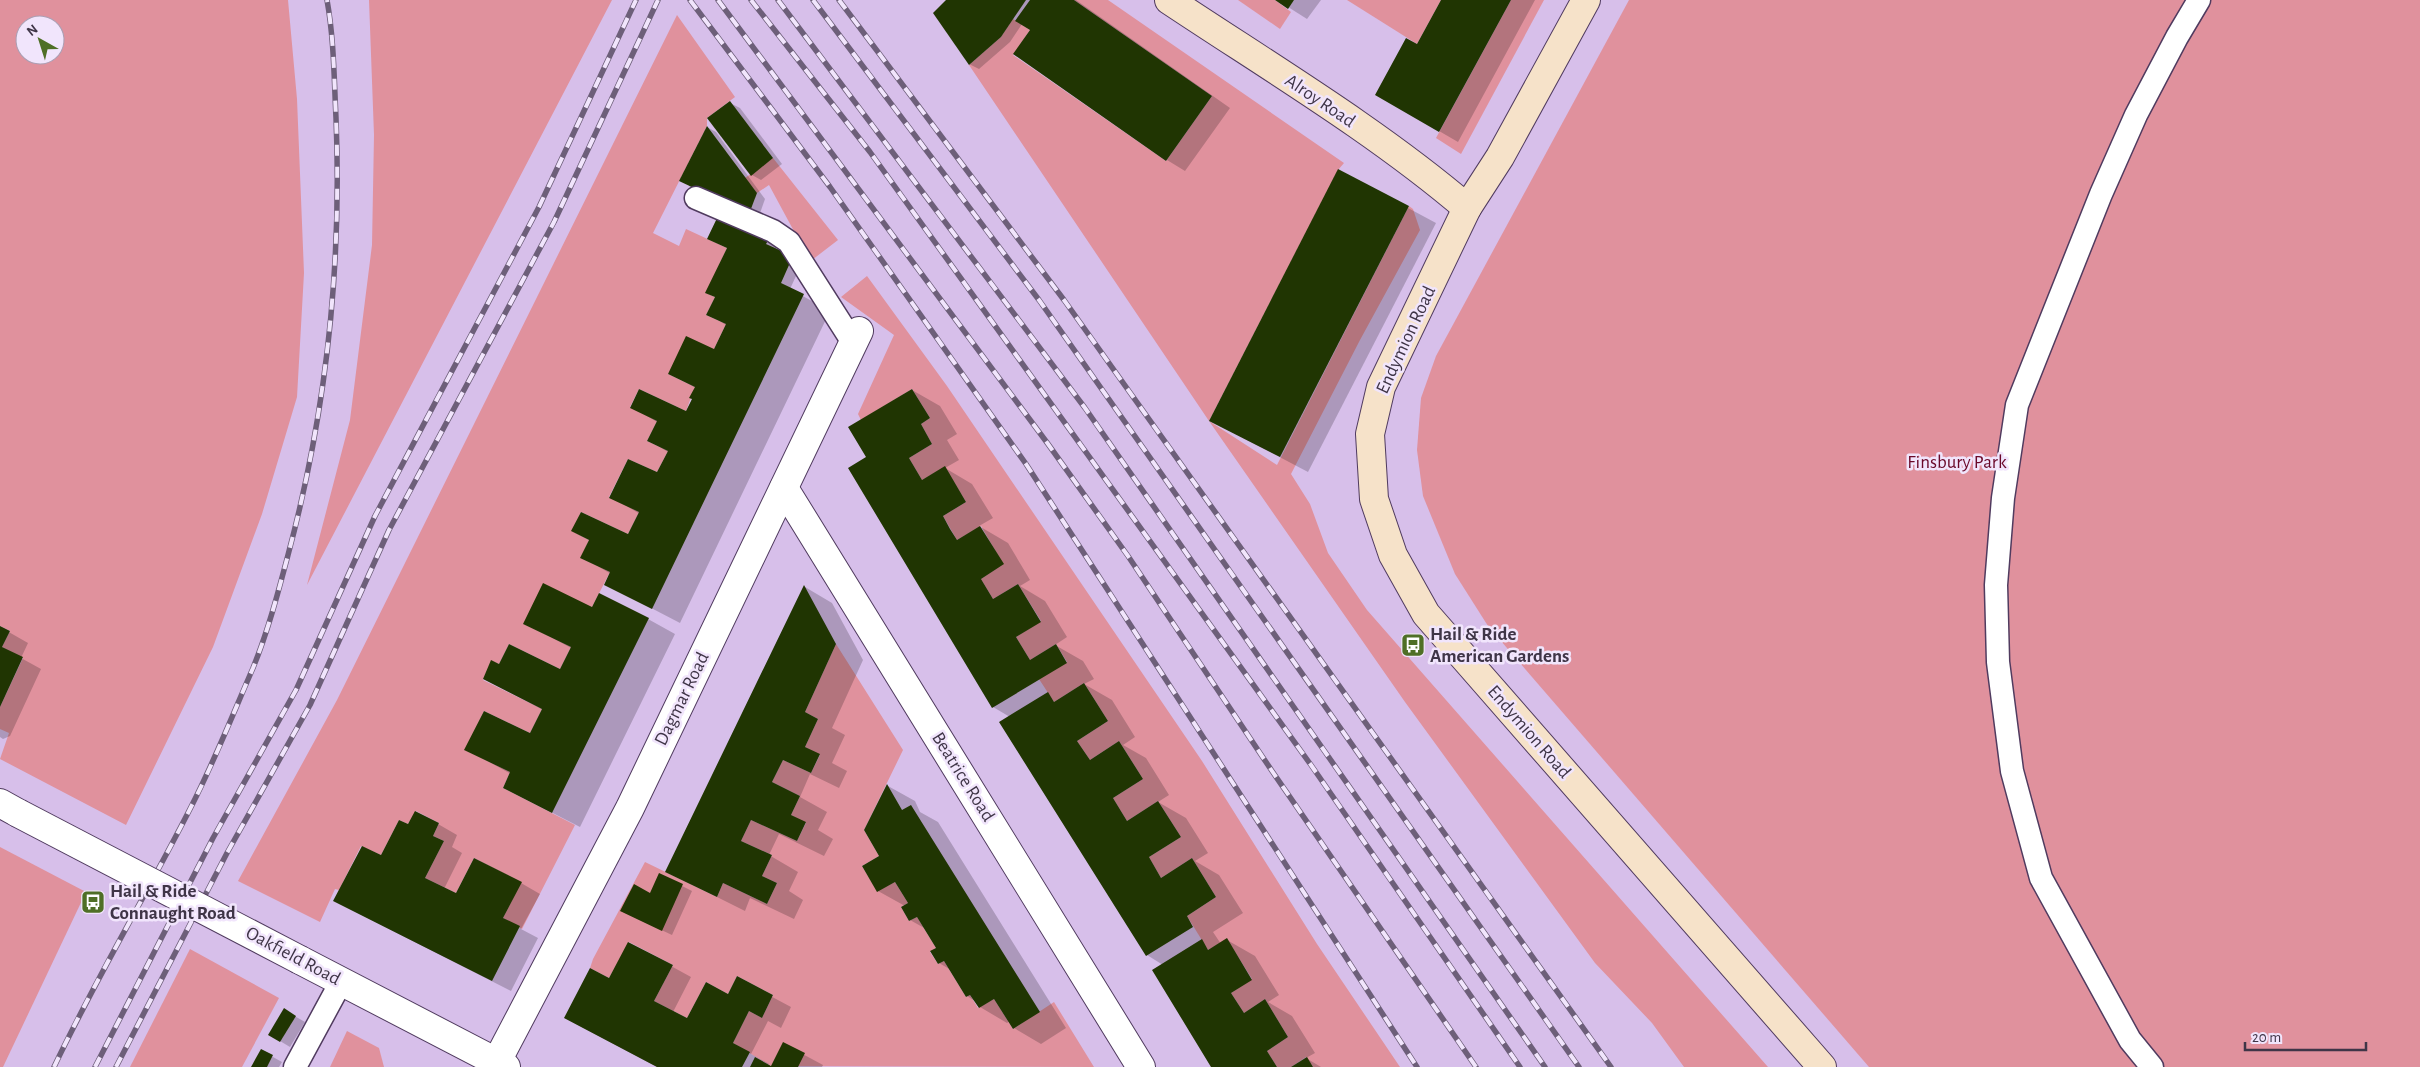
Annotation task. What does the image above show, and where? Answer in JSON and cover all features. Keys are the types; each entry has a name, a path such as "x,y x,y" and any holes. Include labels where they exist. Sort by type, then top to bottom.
{"main road":[{"name":"Alroy Road","path":"1170,0 1384,144 1431,177 1467,208"},
{"name":"Endymion Road","path":"1586,0 1500,158 1467,208 1381,387 1370,434 1374,498 1393,555 1426,614 1822,1067"}],"street":[{"name":"Dagmar Road","path":"499,1065 630,808 856,338"},
{"name":"Beatrice Road","path":"784,488 1141,1067"},
{"name":"Oakfield Road","path":"9,808 499,1065"}],"lane":[{"path":"2152,1067 2130,1040 2041,878 2012,771 1998,662 1996,585 2003,498 2018,405 2090,221 2136,115 2177,37 2199,0"},
{"path":"696,198 774,231 789,242 856,338"},
{"path":"296,1067 341,982"}],"green space":[{"path":"0,0 288,0 297,99 304,273 297,397 262,514 213,647 126,825 0,759 9,733 0,729 0,707 23,658 2,647 10,631 0,626"},
{"path":"369,0 612,0 307,585 350,420 372,245 374,135"},
{"path":"1074,0 1108,0 1344,163 1338,170 1209,421 969,65 1001,37 1013,19 1030,30 1013,55 1166,161 1212,96"},
{"path":"1238,0 1275,0 1291,12 1280,29"},
{"path":"1347,0 1441,0 1417,44"},
{"path":"1511,0 1544,0 1461,154 1436,138"},
{"name":"Finsbury Park","path":"1629,0 2420,0 2420,1067 1869,1067 1488,626 1455,574 1423,496 1417,450 1421,398 1436,356"},
{"path":"677,15 735,97 707,118 707,126 653,233 679,246 686,229 727,248 706,293 715,297 706,315 726,324 714,349 668,374 695,387 686,411 639,389 630,407 657,421 647,441 668,451 657,472 628,459 609,497 639,512 628,534 581,512 572,531 589,540 581,558 610,572 592,607 524,624 571,647 560,669 509,644 499,664 491,661 483,680 542,709 530,733 484,711 465,750 510,772 503,788 575,825 522,929 503,918 521,882 474,858 456,893 425,878 444,841 433,836 439,823 416,811 408,824 399,820 381,855 361,846 339,890 335,889 320,922 238,881 337,700"},
{"path":"773,158 838,240 812,260 802,246 769,185 757,193 745,178"},
{"path":"1409,206 1413,209 1420,230 1360,340 1291,474 1310,504 1328,553 1367,610 1768,1067 1684,1067 1652,1023 1595,963 1405,702 1209,421 1277,465"},
{"path":"867,276 947,386 1202,761 1317,944 1400,1067 1313,1067 1306,1057 1291,1067 1277,1067 1267,1051 1288,1037 1265,999 1244,1013 1231,993 1252,979 1227,939 1208,950 1187,916 1216,897 1192,858 1161,878 1149,857 1181,837 1158,801 1127,821 1113,798 1143,779 1119,741 1090,760 1077,741 1108,721 1084,683 1054,702 1039,679 1067,662 1056,644 1030,660 1016,637 1041,621 1018,584 993,599 981,579 1003,564 981,526 957,540 943,516 966,502 945,467 922,480 909,458 932,444 921,424 930,418 912,389 861,420 858,414 894,335 841,297"},
{"path":"836,644 903,750 864,830 879,856 862,866 877,891 895,882 908,903 901,907 909,921 917,917 936,948 930,952 938,964 944,961 966,997 970,995 978,1008 994,999 1013,1029 1054,1002 1094,1067 771,1066 733,1043 749,1011 762,1018 773,995 737,976 728,994 706,982 687,1018 654,1001 673,965 629,942 609,978 590,968 645,862 717,897 723,883 767,904 777,883 762,876 772,855 741,841 751,820 797,841 806,823 791,815 800,796 772,782 783,760 811,773 820,755 805,747 818,719 805,712"},
{"path":"0,847 86,892 3,1067 0,1067"},
{"path":"190,949 279,998 242,1067 130,1067"},
{"path":"347,1031 379,1048 384,1067 330,1067"}],"building":[{"path":"946,0 1026,0 1001,37 969,65 933,13"},
{"path":"1030,0 1074,0 1212,96 1166,161 1013,54 1030,30 1015,21"},
{"path":"1275,0 1294,0 1288,9"},
{"path":"1441,0 1511,0 1439,132 1375,95 1406,38 1417,44"},
{"path":"730,101 773,158 751,176 707,118"},
{"path":"707,126 757,193 749,214 679,181"},
{"path":"1338,169 1409,206 1280,457 1209,421"},
{"path":"719,214 770,237 766,244 793,256 781,283 804,294 652,609 604,585 610,572 580,558 589,540 571,531 581,512 628,534 639,512 609,498 628,459 657,472 668,451 647,441 657,421 630,408 639,389 686,411 692,399 689,398 695,387 668,374 686,336 714,349 726,324 706,315 715,297 705,293 727,248 707,239"},
{"path":"912,389 930,418 921,424 932,444 909,458 922,480 945,466 966,502 943,516 950,529 957,540 980,526 1004,564 981,579 993,599 1018,584 1041,622 1016,637 1030,660 1056,644 1067,663 992,708 848,468 866,457 848,427"},
{"path":"543,583 592,607 599,593 649,618 552,813 503,788 510,772 464,750 484,711 530,733 542,709 483,679 491,660 499,664 509,644 560,669 571,647 523,624"},
{"path":"804,585 836,644 805,712 818,719 805,747 820,754 811,773 783,760 772,782 800,796 791,815 806,822 797,841 751,820 741,841 772,855 762,876 777,883 767,904 723,883 717,897 665,872"},
{"path":"0,626 10,631 2,647 23,657 0,707"},
{"path":"1084,683 1108,721 1077,741 1090,760 1119,741 1143,779 1113,798 1127,821 1158,801 1181,837 1149,857 1161,878 1192,858 1216,897 1187,916 1193,927 1146,956 999,722 1048,692 1054,702"},
{"path":"887,784 902,810 911,805 1040,1012 1013,1029 994,999 979,1008 970,995 966,997 944,961 938,964 930,951 936,948 917,917 909,921 901,907 908,903 895,882 877,892 862,866 879,856 864,830"},
{"path":"415,811 439,823 433,836 444,841 425,878 456,893 474,858 522,882 503,918 520,926 492,981 333,901 362,846 381,855 399,820 408,824"},
{"path":"659,873 683,884 662,931 620,911 634,884 650,893"},
{"path":"1227,938 1252,980 1231,993 1244,1013 1265,999 1288,1037 1267,1051 1277,1067 1211,1067 1152,970 1202,939 1208,950"},
{"path":"628,942 673,965 654,1001 687,1018 706,982 728,994 737,976 773,995 762,1018 749,1011 733,1043 750,1052 742,1067 657,1067 564,1018 590,968 609,978"},
{"path":"284,1008 296,1016 280,1042 268,1035"},
{"path":"783,1042 805,1053 798,1067 750,1067 755,1057 771,1066"},
{"path":"261,1049 273,1055 267,1067 251,1067"},
{"path":"1307,1057 1313,1067 1291,1067"}],"railway":[{"path":"54,1067 208,773 253,668 272,612 288,555 301,501 321,393 333,283 336,228 336,118 332,44 327,0"},
{"path":"95,1067 213,838 296,690 375,516 539,207 636,0"},
{"path":"116,1067 227,853 310,705 389,530 554,222 658,0"},
{"path":"690,0 830,187 1026,464 1417,1067"},
{"path":"718,0 1048,444 1128,556 1272,771 1476,1067"},
{"path":"751,0 870,152 1311,765 1520,1067"},
{"path":"778,0 1085,408 1545,1067"},
{"path":"813,0 1039,300 1579,1067"},
{"path":"839,0 1064,300 1611,1067"}],"place":[{"name":"Hail & Ride American Gardens","path":"1413,645"},
{"name":"Hail & Ride Connaught Road","path":"93,902"}]}
